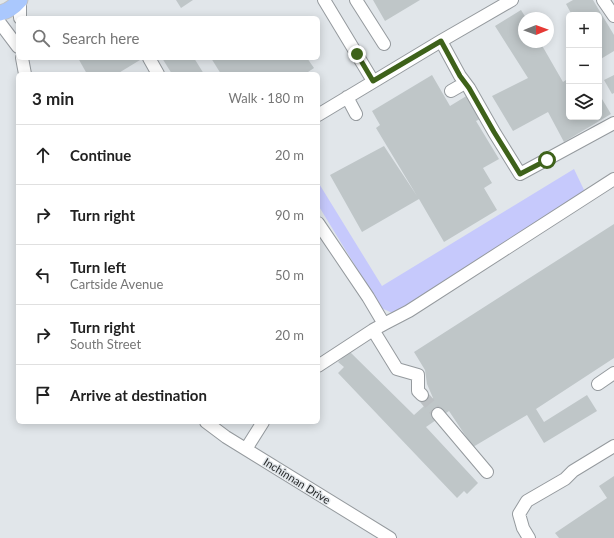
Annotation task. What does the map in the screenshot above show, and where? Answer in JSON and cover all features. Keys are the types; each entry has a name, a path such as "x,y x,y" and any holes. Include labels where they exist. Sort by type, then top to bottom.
{"main road":[{"path":"0,13 15,6 20,0"}],"street":[{"path":"20,0 20,16"},
{"path":"324,0 373,81"},
{"path":"356,0 384,44"},
{"path":"320,114 512,0"},
{"path":"603,0 614,16"},
{"path":"0,24 16,44"},
{"path":"441,41 460,76 469,88 520,174 614,123"},
{"path":"22,60 26,72"},
{"path":"150,60 157,72"},
{"path":"452,91 465,83"},
{"path":"347,97 356,114"},
{"path":"320,365 378,327 409,311 614,179"},
{"path":"320,225 368,297 378,327 397,369 418,375 418,391 422,395"},
{"path":"598,384 614,373"},
{"path":"438,414 487,472"},
{"name":"Inchinnan Drive","path":"209,424 226,437 390,538"},
{"path":"246,449 262,424"},
{"path":"529,538 522,528 519,514 527,501 565,479 573,471 614,446"}],"shaded area":[{"path":"574,169 585,192 395,314 381,308 320,208 320,185 382,286"}],"building":[{"path":"176,0 193,0 181,8"},
{"path":"373,0 420,0 385,21"},
{"path":"573,0 593,0 600,12 570,12 566,4"},
{"path":"521,10 522,12 518,12 518,48 543,48 563,82 566,80 566,120 601,120 564,142 548,112 513,131 492,96 528,78 495,26"},
{"path":"602,15 614,35 614,51 602,58"},
{"path":"79,60 140,60 120,72 86,72"},
{"path":"163,60 195,60 203,72 171,72"},
{"path":"212,60 308,60 314,68 308,72 220,72"},
{"path":"432,75 450,106 468,95 482,118 476,121 499,159 483,168 492,183 484,188 497,210 444,242 419,199 362,232 330,175 384,146 417,196 376,128 380,125 372,111"},
{"path":"614,75 614,93 612,94 604,80"},
{"path":"602,99 611,114 602,119"},
{"path":"614,224 614,358 536,409 544,422 587,395 597,411 544,443 527,415 473,447 449,411 426,427 478,483 467,494 464,491 457,498 338,373 344,367 338,362 349,351 414,415 433,398 427,384 425,370 414,352"},
{"path":"614,476 614,538 559,538 555,533 607,498 599,486"}],"tunnel":[{"path":"422,395 438,414"}],"route":[{"path":"357,54 373,81 441,41 460,76 469,88 520,174 547,160"}]}
